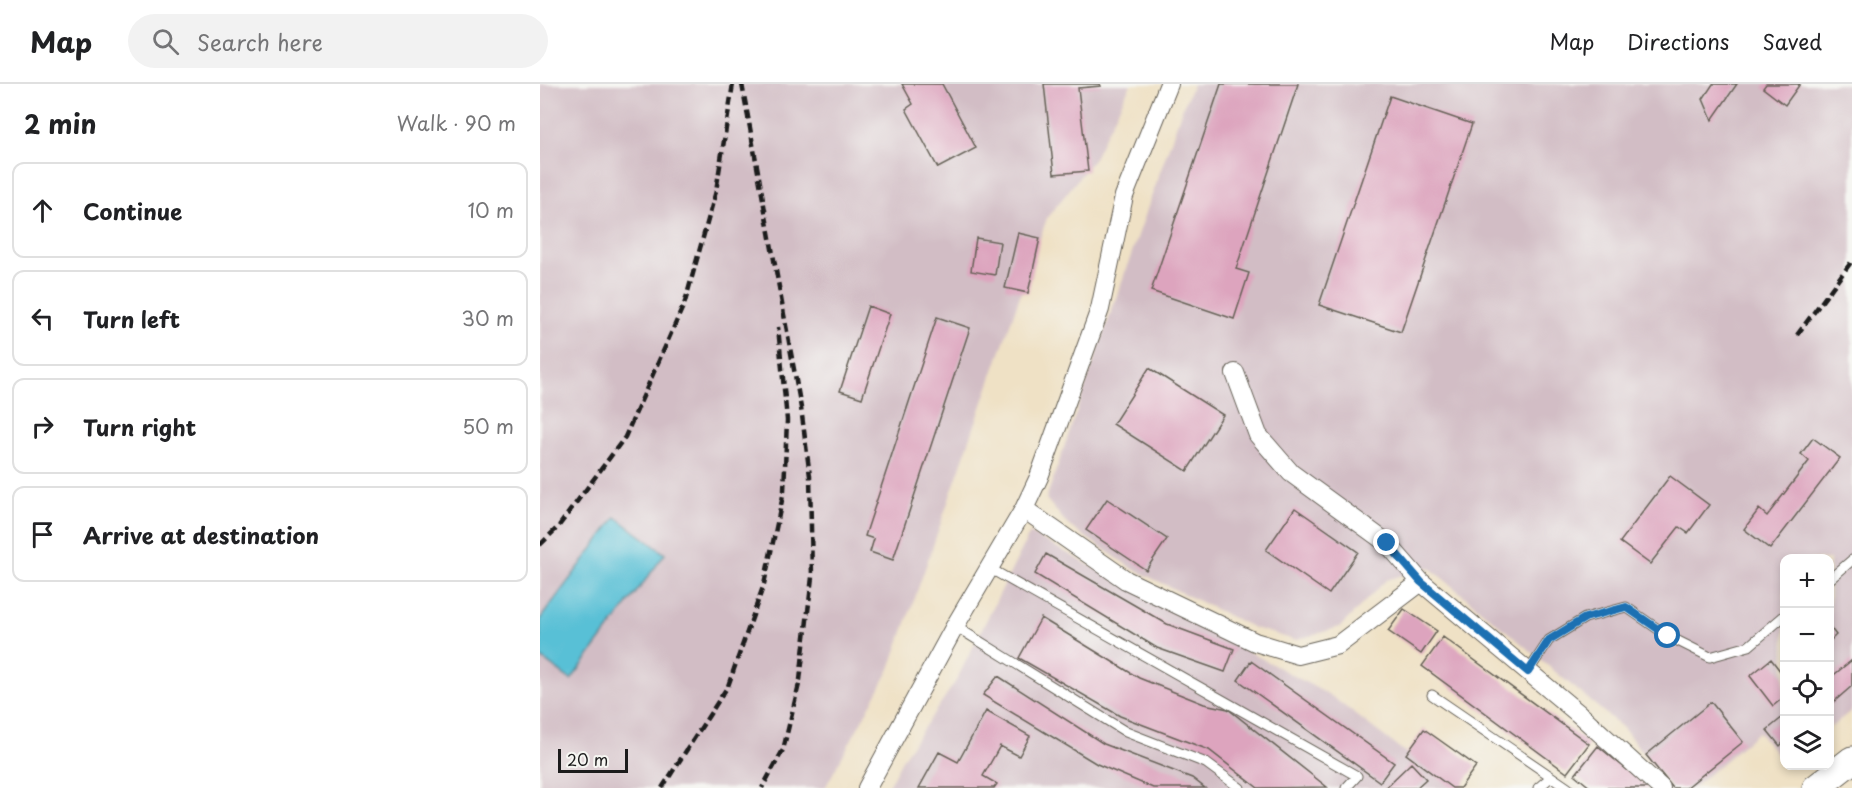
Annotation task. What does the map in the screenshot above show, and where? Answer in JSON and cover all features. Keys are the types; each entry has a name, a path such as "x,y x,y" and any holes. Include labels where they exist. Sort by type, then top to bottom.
{"main road":[{"path":"1816,788 1852,760"}],"street":[{"path":"867,788 955,626 1024,509 1039,477 1100,309 1124,196 1169,84"},
{"path":"1235,373 1258,435 1291,472 1387,543 1421,582 1660,788"},
{"path":"1024,509 1126,580 1255,642 1298,655 1338,645 1421,582"}],"lane":[{"path":"1834,576 1852,560"},
{"path":"989,568 1357,776 1346,788"},
{"path":"1528,672 1549,640 1585,618 1626,607 1668,636 1710,657 1749,646 1780,620"},
{"path":"955,626 1126,732 1206,763 1240,788"},
{"path":"1432,695 1568,788"},
{"path":"1538,788 1551,777"}],"shaded area":[{"path":"540,84 1131,84 1093,160 1047,218 890,669 825,788 540,788"},
{"path":"1193,84 1852,84 1852,710 1834,725 1834,554 1780,554 1780,758 1758,732 1693,788 1671,788 1623,728 1429,567 1386,580 1340,627 1295,640 1254,628 1133,569 1069,526 1046,499 1181,112"},
{"path":"1030,533 1331,696 1452,788 887,788 903,758 956,681"}],"water":[{"path":"616,517 665,554 571,680 540,657 540,619"}],"building":[{"path":"902,84 942,84 976,148 938,168 906,109 913,104"},
{"path":"1044,84 1100,84 1101,86 1078,88 1088,171 1054,174"},
{"path":"1221,84 1298,84 1236,269 1249,273 1234,319 1151,291"},
{"path":"1713,84 1737,84 1712,120 1703,99"},
{"path":"1766,84 1800,84 1785,105 1763,88"},
{"path":"1390,96 1472,124 1401,332 1319,305"},
{"path":"1018,233 1040,238 1028,293 1005,288"},
{"path":"976,238 1000,242 995,275 971,271"},
{"path":"868,306 890,314 862,398 840,391"},
{"path":"937,317 970,328 893,560 870,552 874,539 865,536"},
{"path":"1149,368 1223,415 1187,471 1113,424"},
{"path":"1813,438 1840,458 1770,549 1744,529 1759,509 1767,516 1809,461 1801,454"},
{"path":"1670,476 1709,505 1688,533 1679,527 1650,564 1620,542"},
{"path":"1107,499 1167,539 1146,570 1086,530"},
{"path":"1295,508 1358,552 1329,594 1266,550"},
{"path":"1046,554 1167,624 1234,649 1225,672 1157,648 1035,574"},
{"path":"1404,609 1437,631 1421,654 1388,631"},
{"path":"1041,618 1139,678 1204,704 1228,709 1327,787 1258,788 1209,750 1120,716 1019,658"},
{"path":"1443,637 1589,744 1567,773 1422,666"},
{"path":"1771,659 1780,671 1780,700 1773,706 1750,676"},
{"path":"1852,660 1852,686 1834,702 1834,675"},
{"path":"1251,661 1394,763 1380,782 1238,680"},
{"path":"998,676 1104,744 1192,778 1205,788 1153,788 1097,764 983,695"},
{"path":"1711,702 1743,742 1686,788 1673,788 1646,755"},
{"path":"986,711 1030,736 1019,756 1000,746 983,776 997,784 994,788 919,788 939,752 958,762"},
{"path":"1780,719 1780,746 1767,730"},
{"path":"1424,729 1476,766 1460,788 1452,788 1406,754"},
{"path":"1598,746 1649,788 1591,788 1575,775"},
{"path":"1411,763 1426,779 1416,788 1385,788"}],"railway":[{"path":"540,545 558,527 625,437 685,302 716,191 733,84"},
{"path":"742,84 801,408 810,476 812,577 800,680 783,750 762,788"},
{"path":"1797,335 1852,261"},
{"path":"662,788 728,686 764,584 784,491 787,420 778,327"}],"route":[{"path":"1387,543 1421,582 1528,672 1549,640 1585,618 1626,607 1668,636"}]}
